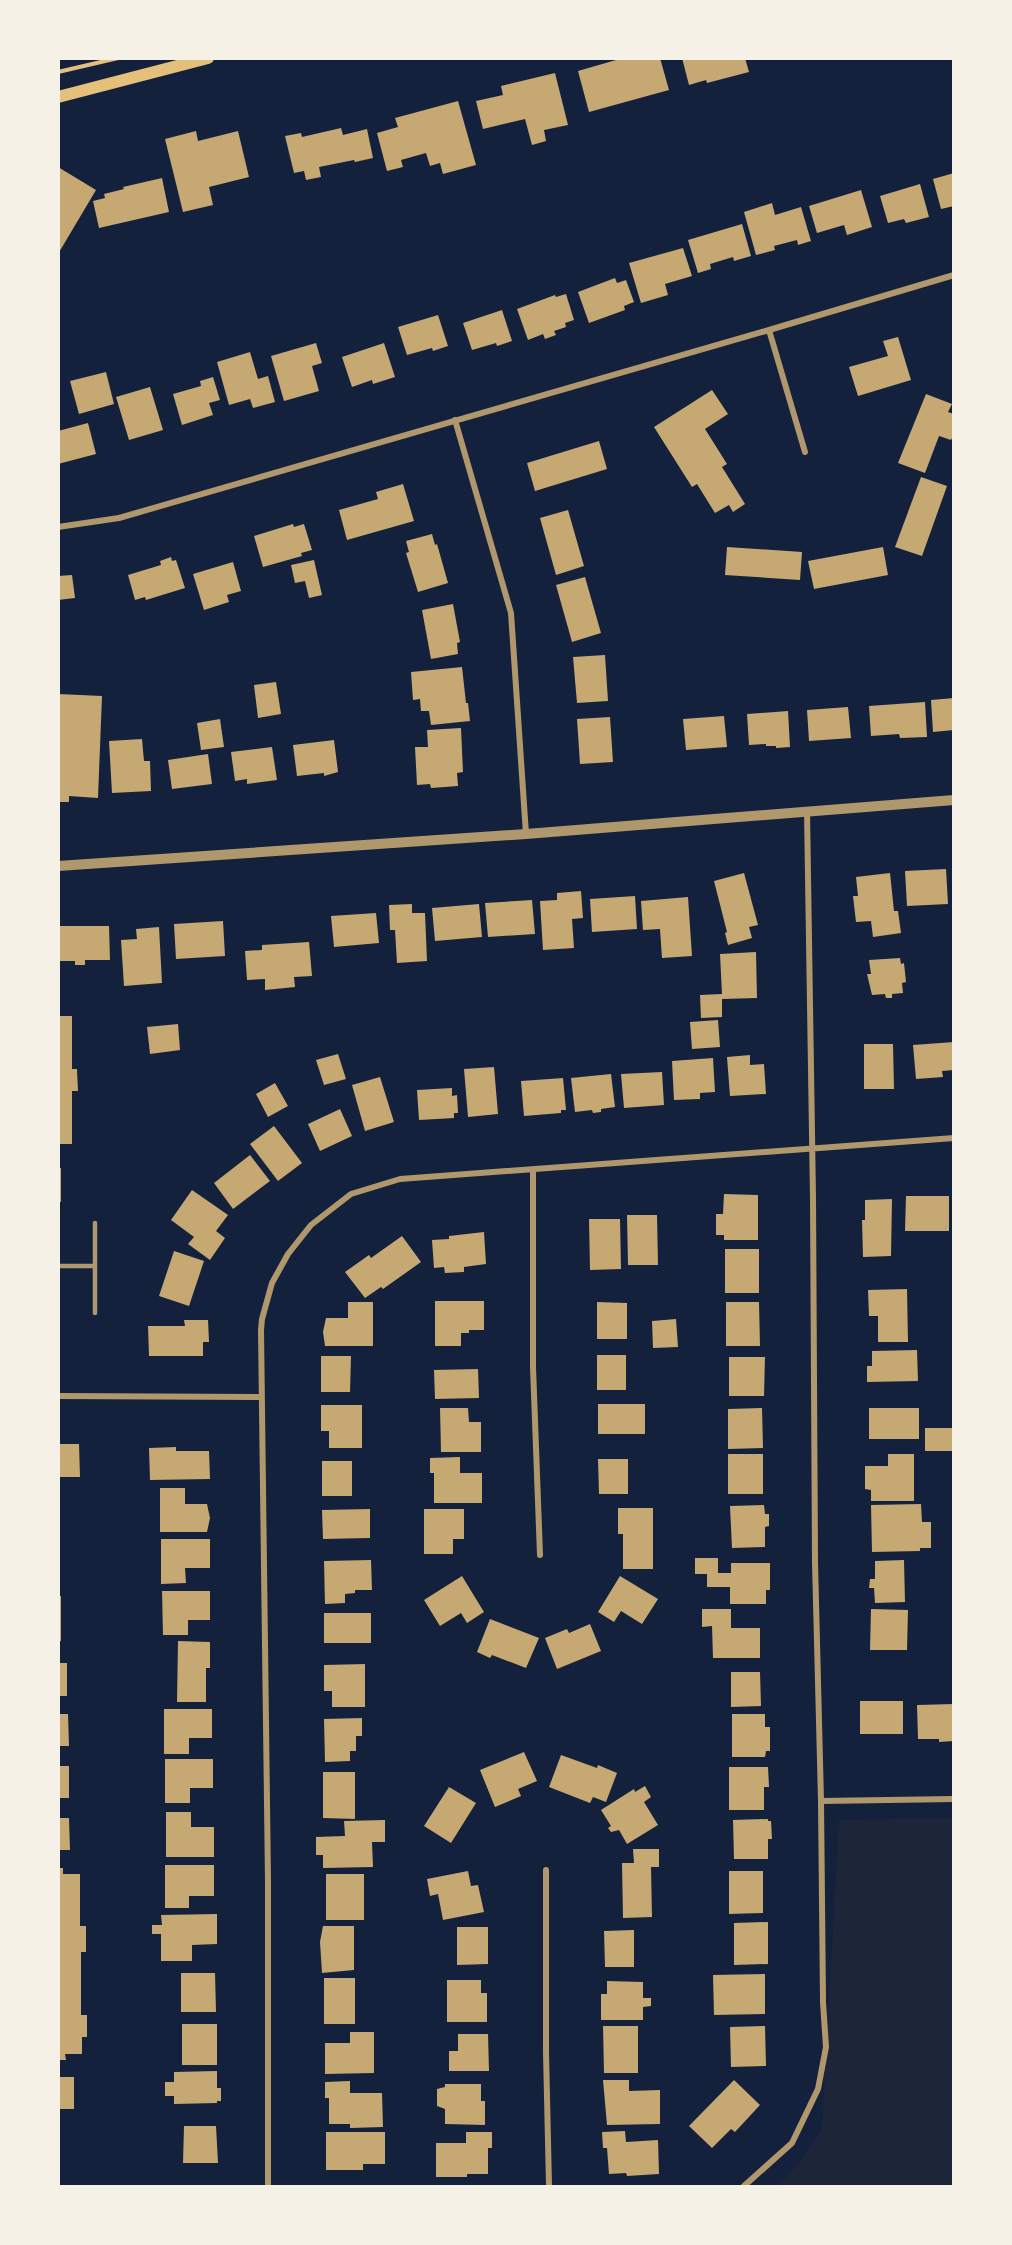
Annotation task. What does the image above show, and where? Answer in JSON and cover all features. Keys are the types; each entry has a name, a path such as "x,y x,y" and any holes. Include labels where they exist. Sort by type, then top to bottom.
{"main road":[{"path":"58,97 208,58"}],"street":[{"path":"58,526 119,518 954,275"},
{"path":"769,330 805,453"},
{"path":"455,420 511,613 526,834"},
{"path":"58,866 526,834 954,800"},
{"path":"744,2187 792,2143 812,2105 826,2047 823,2002 815,1562 807,811"},
{"path":"268,2187 268,1881 261,1397 262,1319 272,1283 288,1254 311,1225 323,1218 331,1208 351,1194 400,1179 954,1138"},
{"path":"533,1170 533,1367 540,1555"},
{"path":"58,1396 261,1397"},
{"path":"821,1801 954,1800"},
{"path":"546,1870 549,2187"}],"lane":[{"path":"95,1223 95,1313"},
{"path":"58,1266 95,1266"}],"path":[{"path":"58,72 118,58"}],"shaded area":[{"path":"953,1818 953,2186 779,2186 798,2164 822,2129 839,1820"}],"building":[{"path":"623,58 660,58 669,90 589,112 578,71"},
{"path":"682,58 745,58 749,72 707,83 706,80 689,85"},
{"path":"555,73 568,125 544,130 546,141 532,145 525,119 483,129 476,101 503,95 501,86"},
{"path":"458,101 476,165 443,174 440,163 430,166 426,153 401,160 403,167 387,171 377,133 398,127 395,118"},
{"path":"341,128 343,135 367,129 373,158 319,167 321,177 306,180 304,171 294,173 285,136 301,133 302,137"},
{"path":"196,131 198,141 238,131 249,177 209,187 213,205 183,212 165,139"},
{"path":"58,167 96,190 58,254"},
{"path":"954,173 954,206 941,209 933,179"},
{"path":"162,178 169,212 99,228 93,201 105,198 104,194 124,189 123,187"},
{"path":"920,184 929,217 906,223 904,219 888,223 880,196"},
{"path":"861,190 872,227 847,235 844,225 817,233 809,206"},
{"path":"772,203 775,215 801,207 811,241 798,245 797,240 774,246 775,250 756,255 744,212"},
{"path":"742,224 751,256 734,261 733,257 710,264 711,269 698,273 688,240"},
{"path":"683,248 692,276 665,284 668,295 641,303 629,263"},
{"path":"615,278 617,283 626,280 634,302 624,306 625,310 589,323 578,292"},
{"path":"566,294 574,320 565,323 566,327 554,331 556,335 545,339 543,334 528,340 517,309 555,295 556,297"},
{"path":"502,310 512,341 472,350 463,323"},
{"path":"438,315 448,346 407,355 398,327"},
{"path":"898,337 911,380 858,396 849,367 888,356 883,341"},
{"path":"316,343 322,363 312,366 319,391 284,401 271,356"},
{"path":"384,343 395,377 373,384 372,380 352,387 342,357"},
{"path":"250,352 258,379 268,376 275,402 253,408 250,399 229,405 217,362"},
{"path":"106,372 114,404 79,414 70,381"},
{"path":"213,377 220,400 209,403 213,415 182,425 173,394 201,386 200,381"},
{"path":"150,387 163,430 129,440 116,397"},
{"path":"712,390 728,414 705,429 727,464 722,467 745,504 733,512 729,505 715,513 697,484 692,487 654,427"},
{"path":"926,394 952,404 948,412 954,414 954,434 951,440 939,436 925,473 898,463"},
{"path":"88,423 96,454 58,464 58,431"},
{"path":"599,441 607,469 535,491 527,463"},
{"path":"921,477 947,486 922,556 895,547"},
{"path":"403,484 414,521 347,540 339,510 378,499 376,492"},
{"path":"568,510 584,566 556,575 540,518"},
{"path":"293,524 294,527 304,524 312,550 301,553 302,556 263,567 254,536"},
{"path":"432,534 448,583 418,592 406,553 409,552 406,541"},
{"path":"727,547 802,552 800,580 725,575"},
{"path":"883,547 888,575 814,589 808,561"},
{"path":"171,557 172,561 176,560 185,588 146,600 145,597 135,600 128,575 161,565 160,561"},
{"path":"314,560 322,595 309,598 305,581 295,583 291,565"},
{"path":"233,562 241,591 227,595 229,602 204,610 193,574"},
{"path":"72,575 75,598 58,600 58,576"},
{"path":"585,577 601,633 572,642 556,585"},
{"path":"453,604 460,642 457,643 458,654 431,659 422,610"},
{"path":"605,655 608,701 577,703 573,657"},
{"path":"462,667 470,721 431,725 429,711 421,711 420,699 413,700 411,672"},
{"path":"276,682 281,714 258,718 254,685"},
{"path":"58,694 102,696 98,798 69,796 69,802 59,802"},
{"path":"954,698 954,730 933,732 931,700"},
{"path":"925,702 927,737 900,738 899,734 871,736 869,706"},
{"path":"848,707 851,738 809,741 807,710"},
{"path":"788,711 790,747 776,748 776,746 766,746 766,744 749,745 747,714"},
{"path":"724,716 727,747 686,750 683,719"},
{"path":"610,717 613,762 580,764 577,719"},
{"path":"220,719 224,747 201,750 197,723"},
{"path":"461,728 463,772 457,773 458,786 431,788 430,784 417,785 415,747 428,747 427,730"},
{"path":"142,739 144,761 150,761 151,791 112,793 109,741"},
{"path":"334,740 338,772 324,776 324,773 297,776 293,745"},
{"path":"272,747 277,780 247,784 247,779 235,781 231,752"},
{"path":"208,754 212,784 172,789 168,760"},
{"path":"946,869 948,904 907,906 905,871"},
{"path":"744,873 758,925 749,927 752,938 728,945 725,933 727,932 714,881"},
{"path":"890,873 894,911 898,911 901,933 873,937 871,921 856,922 853,896 858,896 856,877"},
{"path":"581,891 583,918 572,919 574,948 543,950 540,901 557,900 557,893"},
{"path":"635,896 637,929 592,932 590,899"},
{"path":"688,897 692,956 662,958 660,929 643,930 641,901"},
{"path":"532,900 535,934 488,937 485,903"},
{"path":"412,904 412,913 425,913 427,961 397,963 395,930 390,930 389,905"},
{"path":"479,904 482,937 435,941 432,908"},
{"path":"376,913 379,943 334,947 331,916"},
{"path":"223,921 225,956 176,959 174,924"},
{"path":"58,926 109,926 110,960 85,960 85,965 75,965 75,961 58,961"},
{"path":"159,927 162,983 124,986 121,940 137,939 136,929"},
{"path":"309,942 312,976 294,977 295,987 265,990 265,979 247,980 245,951 262,950 262,945"},
{"path":"756,952 757,998 722,999 722,1017 701,1018 700,995 722,994 720,954"},
{"path":"900,958 901,964 904,963 906,982 902,983 903,993 892,994 892,998 886,998 885,994 872,995 867,974 871,974 869,960"},
{"path":"58,1016 72,1016 72,1069 77,1069 78,1091 72,1091 72,1144 58,1144"},
{"path":"718,1020 720,1047 692,1049 690,1022"},
{"path":"178,1024 180,1050 150,1054 147,1027"},
{"path":"954,1042 954,1070 942,1071 943,1077 916,1079 913,1045"},
{"path":"864,1044 893,1044 894,1089 864,1089"},
{"path":"338,1054 346,1079 324,1085 316,1060"},
{"path":"750,1055 750,1065 764,1064 766,1094 730,1096 727,1057"},
{"path":"713,1058 715,1092 700,1093 700,1099 674,1100 672,1061"},
{"path":"494,1067 498,1114 468,1117 464,1069"},
{"path":"662,1072 664,1105 624,1108 621,1074"},
{"path":"611,1074 615,1107 593,1113 592,1110 575,1112 571,1078"},
{"path":"380,1077 394,1122 365,1131 352,1085"},
{"path":"563,1078 566,1110 561,1110 561,1113 524,1116 521,1081"},
{"path":"275,1083 288,1106 268,1117 256,1094"},
{"path":"452,1088 452,1096 457,1095 458,1113 454,1113 454,1118 419,1120 417,1090"},
{"path":"340,1109 352,1136 320,1151 308,1124"},
{"path":"274,1126 302,1163 278,1181 250,1144"},
{"path":"250,1155 270,1181 233,1209 214,1183"},
{"path":"58,1168 61,1168 61,1202 58,1202"},
{"path":"192,1190 228,1215 216,1231 225,1238 210,1260 188,1244 194,1237 171,1220"},
{"path":"724,1194 758,1195 758,1240 724,1240 724,1235 716,1235 716,1214 723,1214"},
{"path":"906,1196 949,1196 949,1231 905,1231"},
{"path":"892,1199 891,1256 863,1257 862,1220 865,1220 865,1200"},
{"path":"627,1215 657,1215 658,1265 628,1265"},
{"path":"589,1219 620,1219 621,1269 590,1270"},
{"path":"484,1232 486,1264 464,1267 464,1272 445,1273 444,1267 434,1268 432,1240"},
{"path":"402,1236 421,1262 383,1289 381,1287 365,1298 345,1272 369,1255 371,1258"},
{"path":"725,1249 759,1249 759,1293 725,1293"},
{"path":"174,1251 204,1261 189,1306 159,1296"},
{"path":"907,1289 908,1342 878,1342 878,1316 869,1316 868,1290"},
{"path":"435,1301 484,1301 484,1330 469,1330 469,1333 461,1333 461,1346 435,1346"},
{"path":"348,1302 373,1302 373,1346 325,1346 323,1332 326,1318 348,1318"},
{"path":"597,1302 627,1303 627,1339 597,1339"},
{"path":"726,1302 759,1302 760,1346 726,1346"},
{"path":"676,1319 678,1347 653,1348 652,1321"},
{"path":"184,1320 208,1320 209,1342 203,1342 203,1356 149,1356 148,1326 185,1326"},
{"path":"917,1350 918,1381 867,1382 867,1366 872,1366 872,1351"},
{"path":"597,1355 626,1355 626,1390 597,1390"},
{"path":"321,1356 351,1356 350,1392 321,1392"},
{"path":"729,1357 765,1357 764,1396 729,1396"},
{"path":"478,1369 479,1398 435,1399 434,1370"},
{"path":"598,1404 645,1404 645,1434 598,1434"},
{"path":"321,1405 362,1405 362,1448 329,1448 329,1431 321,1431"},
{"path":"440,1408 468,1408 469,1422 481,1422 481,1452 441,1452"},
{"path":"762,1408 763,1448 728,1449 728,1409"},
{"path":"869,1408 919,1408 919,1439 869,1439"},
{"path":"925,1428 953,1428 953,1451 925,1451"},
{"path":"58,1444 79,1444 80,1477 58,1477"},
{"path":"176,1447 176,1451 209,1451 210,1479 150,1480 149,1448"},
{"path":"728,1454 763,1454 763,1494 728,1494"},
{"path":"888,1454 914,1454 914,1501 871,1501 871,1490 865,1489 865,1466 888,1466"},
{"path":"460,1457 460,1473 482,1473 482,1503 434,1503 434,1473 430,1473 430,1458"},
{"path":"598,1459 628,1459 628,1494 599,1494"},
{"path":"322,1461 352,1461 352,1496 322,1496"},
{"path":"160,1488 185,1488 185,1504 207,1504 210,1518 207,1532 160,1532"},
{"path":"921,1504 922,1522 931,1522 931,1548 920,1548 920,1551 872,1552 871,1505"},
{"path":"764,1505 765,1514 769,1514 769,1526 765,1527 765,1547 732,1548 730,1506"},
{"path":"618,1508 653,1508 653,1569 623,1569 623,1534 618,1534"},
{"path":"370,1509 370,1538 323,1539 322,1510"},
{"path":"424,1509 464,1509 464,1539 453,1539 453,1554 424,1554"},
{"path":"161,1539 210,1539 210,1568 185,1568 186,1583 161,1584"},
{"path":"695,1558 718,1558 718,1573 731,1573 731,1563 770,1563 770,1590 766,1590 766,1604 730,1604 730,1587 707,1587 707,1574 695,1574"},
{"path":"371,1560 372,1590 355,1590 355,1593 345,1594 345,1603 325,1604 324,1561"},
{"path":"904,1560 905,1602 875,1603 874,1588 869,1588 870,1579 875,1579 875,1561"},
{"path":"462,1576 484,1612 467,1623 461,1613 440,1626 424,1600"},
{"path":"620,1576 658,1599 642,1624 621,1611 614,1622 598,1612"},
{"path":"162,1591 210,1591 210,1620 188,1620 188,1635 163,1635"},
{"path":"58,1596 61,1596 61,1641 58,1641"},
{"path":"702,1609 731,1609 731,1628 760,1628 760,1658 713,1658 712,1626 702,1627"},
{"path":"871,1609 908,1610 907,1650 870,1650"},
{"path":"324,1613 371,1613 371,1643 324,1643"},
{"path":"490,1619 539,1638 526,1668 492,1655 490,1658 477,1652"},
{"path":"590,1624 601,1651 557,1669 545,1638 567,1629 569,1633"},
{"path":"178,1641 210,1642 210,1668 206,1668 206,1702 177,1702"},
{"path":"58,1663 67,1663 67,1696 58,1696"},
{"path":"365,1664 365,1707 332,1707 332,1691 324,1691 324,1665"},
{"path":"731,1672 760,1672 761,1706 731,1707"},
{"path":"860,1701 903,1701 903,1734 860,1734"},
{"path":"954,1704 954,1741 939,1742 939,1739 918,1739 917,1705"},
{"path":"164,1709 212,1709 212,1738 189,1738 189,1754 164,1754"},
{"path":"58,1714 68,1714 69,1746 58,1746"},
{"path":"732,1714 765,1714 765,1727 770,1727 770,1751 766,1751 765,1757 732,1757"},
{"path":"362,1718 362,1736 356,1736 356,1751 350,1751 350,1761 325,1762 324,1719"},
{"path":"524,1752 537,1781 518,1789 521,1796 495,1807 480,1770"},
{"path":"561,1755 597,1768 598,1765 617,1773 606,1802 593,1797 590,1803 549,1787"},
{"path":"165,1759 213,1759 213,1788 190,1788 190,1803 165,1803"},
{"path":"58,1766 69,1766 69,1798 58,1798"},
{"path":"729,1767 768,1767 769,1787 764,1787 764,1810 729,1810"},
{"path":"323,1772 355,1772 355,1819 323,1818"},
{"path":"645,1786 651,1797 644,1802 658,1825 627,1844 619,1830 611,1832 608,1828 611,1826 601,1810 634,1789 635,1792"},
{"path":"449,1787 476,1803 451,1843 424,1826"},
{"path":"166,1812 191,1812 191,1827 214,1827 214,1857 166,1857"},
{"path":"58,1818 69,1818 70,1850 58,1850"},
{"path":"768,1819 771,1821 772,1839 768,1839 768,1859 734,1859 733,1820"},
{"path":"385,1820 385,1842 372,1842 373,1867 323,1868 323,1855 316,1855 316,1837 345,1836 344,1821"},
{"path":"633,1849 659,1849 659,1867 651,1867 652,1917 623,1918 622,1863 634,1863"},
{"path":"165,1865 214,1865 214,1896 189,1896 189,1908 165,1908"},
{"path":"58,1868 63,1868 63,1874 80,1874 80,1926 86,1926 86,1952 81,1952 81,2015 87,2015 87,2037 82,2037 82,2054 65,2054 66,2060 58,2060"},
{"path":"468,1871 471,1886 478,1885 484,1912 443,1920 438,1894 430,1896 427,1879"},
{"path":"729,1871 763,1871 763,1913 729,1914"},
{"path":"326,1874 364,1874 364,1920 326,1920"},
{"path":"217,1914 217,1944 192,1945 192,1961 161,1961 161,1934 152,1934 152,1925 162,1925 161,1915"},
{"path":"768,1922 768,1964 734,1965 734,1923"},
{"path":"323,1926 354,1926 354,1970 322,1973 320,1942"},
{"path":"457,1927 488,1927 488,1964 457,1965"},
{"path":"634,1930 634,1967 605,1967 604,1931"},
{"path":"181,1973 215,1973 216,2012 181,2012"},
{"path":"765,1974 765,2014 714,2015 713,1975"},
{"path":"324,1978 355,1978 355,2024 324,2024"},
{"path":"447,1980 481,1980 481,1993 487,1993 487,2022 447,2022"},
{"path":"607,1981 643,1982 643,1998 651,1998 651,2006 643,2007 643,2020 601,2020 601,1994 607,1994"},
{"path":"182,2024 217,2024 217,2065 182,2065"},
{"path":"603,2026 638,2026 638,2073 604,2073"},
{"path":"765,2026 766,2066 731,2067 730,2027"},
{"path":"350,2032 374,2032 374,2073 325,2074 325,2043 350,2043"},
{"path":"458,2034 488,2034 489,2071 449,2071 449,2051 458,2051"},
{"path":"217,2071 217,2088 221,2088 221,2101 217,2103 174,2104 174,2096 165,2096 165,2082 174,2082 174,2072"},
{"path":"58,2077 74,2077 74,2109 58,2109"},
{"path":"603,2080 629,2080 629,2091 660,2090 660,2124 607,2125"},
{"path":"734,2080 760,2105 735,2132 731,2129 712,2148 689,2126"},
{"path":"350,2081 350,2093 382,2093 383,2127 350,2128 350,2124 329,2124 329,2098 325,2098 325,2082"},
{"path":"445,2084 481,2084 481,2101 485,2101 485,2125 445,2124 445,2109 437,2106 437,2089 445,2087"},
{"path":"184,2126 216,2126 218,2163 183,2163"},
{"path":"625,2131 626,2142 658,2140 659,2174 627,2176 626,2173 609,2174 607,2148 603,2148 602,2132"},
{"path":"326,2132 385,2132 385,2164 363,2164 363,2170 326,2170"},
{"path":"466,2132 492,2132 492,2148 488,2148 488,2174 436,2177 436,2143 466,2143"}]}
